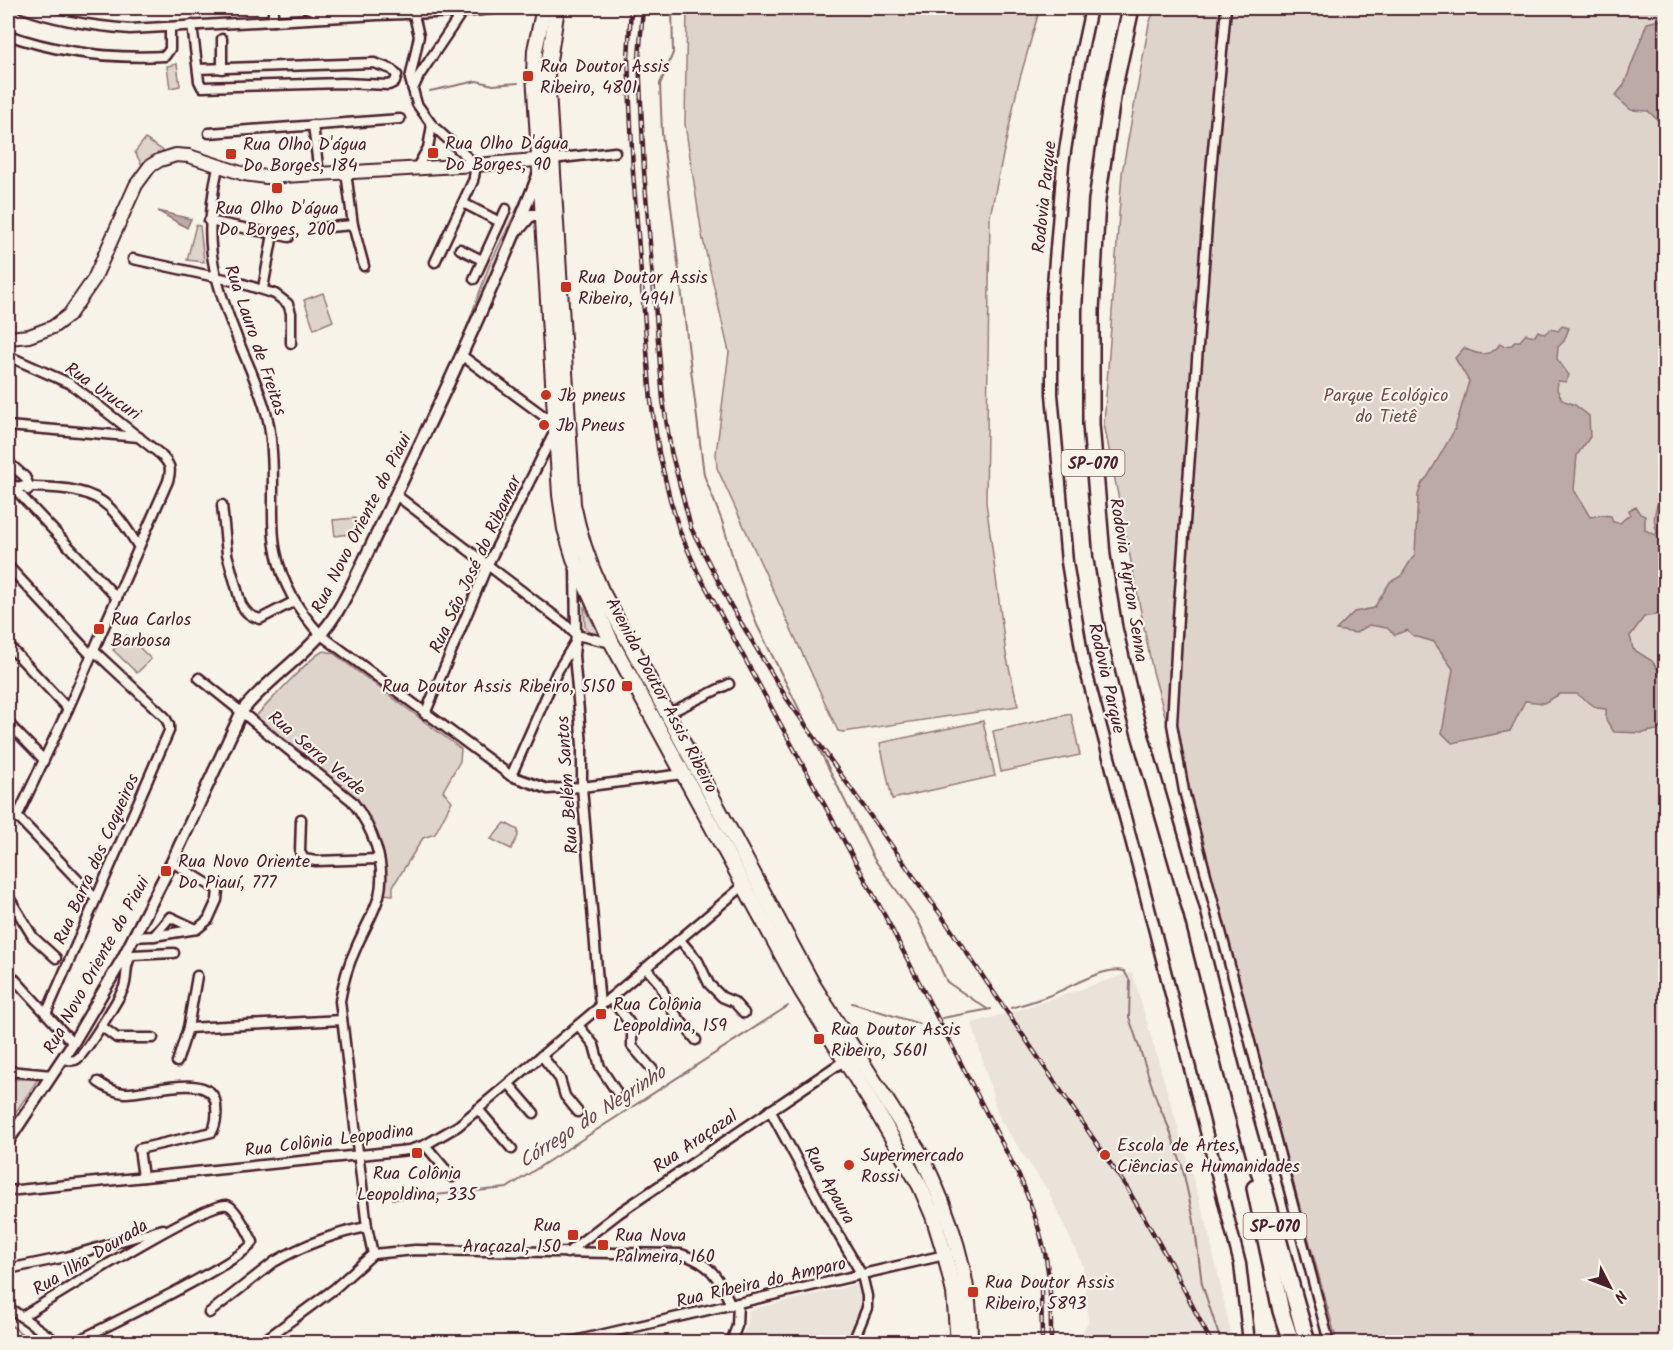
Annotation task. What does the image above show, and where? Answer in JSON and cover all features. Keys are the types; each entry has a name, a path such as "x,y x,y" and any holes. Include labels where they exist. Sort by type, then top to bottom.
{"highway":[{"name":"Rodovia Ayrton Senna","path":"1131,8 1113,91 1097,200 1091,310 1091,424 1100,544 1113,628 1133,710 1191,910 1242,1110 1307,1342"},
{"name":"Rodovia Ayrton Senna","path":"1242,1110 1257,1199 1281,1311 1291,1342"},
{"path":"1281,1311 1283,1342"}],"main road":[{"name":"Avenida Doutor Assis Ribeiro","path":"544,8 535,50 534,74 572,482 579,535 586,558 813,985 921,1155 951,1224 958,1342"},
{"path":"8,338 29,336 53,327 74,309 94,279 136,185 150,166 160,160 176,155 189,156 218,167 266,177 416,169 474,175 543,163 547,74 557,8"},
{"name":"Avenida Doutor Assis Ribeiro","path":"543,163 542,215 560,495 575,562 612,643 743,886 801,990 920,1186 952,1254 969,1315 970,1342"}],"street":[{"path":"23,8 92,26 130,29 333,18 380,11 414,15 501,8"},
{"path":"273,8 273,21"},
{"path":"307,8 333,18"},
{"name":"Rodovia Parque","path":"1091,8 1077,73 1063,164 1052,296 1052,394 1067,562 1083,660 1240,1264 1249,1342"},
{"path":"1226,8 1207,218 1178,606 1172,724 1190,813 1329,1342"},
{"path":"413,89 419,76 462,12"},
{"path":"414,15 419,36 411,69 417,104 474,175 435,262"},
{"path":"192,25 200,84 208,88 343,83 389,85 395,82 396,75 391,69 374,63 198,69"},
{"path":"8,35 25,41 90,55 154,57 165,56 168,53 170,27"},
{"path":"222,39 222,69"},
{"path":"209,133 400,119"},
{"path":"313,125 319,174"},
{"path":"416,169 428,148 432,125"},
{"path":"543,163 615,152"},
{"name":"Rua Novo Oriente do Piaui","path":"8,1141 64,1059 133,937 172,862 242,711 254,696 321,635 335,616 351,587 461,355 513,238 543,163"},
{"name":"Rua Lauro de Freitas","path":"218,167 209,221 209,239 216,278 266,412 272,448 276,551 295,601 321,635 511,776 548,789 683,774"},
{"path":"346,172 353,225 364,266"},
{"path":"463,203 500,222"},
{"path":"474,279 506,209"},
{"name":"Rua Novo Oriente do Piaui","path":"513,238 531,215 542,215"},
{"path":"209,221 289,237"},
{"path":"318,228 353,225"},
{"path":"263,288 273,234"},
{"path":"460,249 482,260"},
{"path":"133,259 263,288 283,298 291,313 291,343"},
{"path":"461,355 556,427"},
{"name":"Rua Urucuri","path":"8,356 71,384 140,436 171,467 168,481 138,546"},
{"path":"8,426 140,436"},
{"name":"Rua São José do Ribamar","path":"425,714 488,564 556,427"},
{"path":"8,462 27,480 30,488"},
{"path":"9,481 20,472"},
{"path":"9,481 30,488 69,490 90,494 111,508 138,546 68,709 17,817"},
{"path":"9,481 117,598"},
{"path":"23,498 30,488"},
{"path":"396,495 566,624 575,639"},
{"path":"222,505 227,554 245,611 260,619 295,601"},
{"name":"Rua Belém Santos","path":"575,562 575,639 582,745 582,787 600,1006"},
{"path":"8,566 92,653"},
{"path":"575,639 612,643"},
{"path":"511,776 557,672 575,639"},
{"path":"8,645 68,709"},
{"name":"Rua Barra dos Coqueiros","path":"46,1014 170,725 165,717 92,653"},
{"name":"Rua Serra Verde","path":"199,678 352,801 365,818 379,859 381,878 379,897 344,979 340,1001 367,1227 373,1254"},
{"path":"667,714 729,684"},
{"path":"8,723 44,760"},
{"path":"8,807 96,899"},
{"path":"301,819 300,852 304,859 315,861 379,859"},
{"path":"133,937 197,929 208,920 218,900 218,890 172,862"},
{"name":"Rua Colônia Leopodina","path":"8,1191 409,1149 425,1145 458,1126 743,886"},
{"path":"8,896 33,937 56,958"},
{"path":"154,936 170,917 197,929"},
{"path":"680,940 698,961 709,984 722,997 734,1002 744,1013"},
{"path":"64,1059 70,1061 79,1058 101,1026 124,986 127,963 132,955 174,953"},
{"path":"646,968 659,983 672,1010 696,1040"},
{"path":"8,972 73,1044"},
{"path":"177,1062 188,1028 198,976"},
{"path":"610,998 629,1022 632,1030 632,1046 653,1070"},
{"path":"188,1028 342,1020"},
{"path":"578,1025 594,1045 600,1067 616,1091"},
{"path":"101,1026 117,1038 153,1038"},
{"path":"542,1056 560,1079 565,1096 578,1112"},
{"name":"Rua Araçazal","path":"567,1253 619,1212 845,1060"},
{"path":"8,1071 52,1075"},
{"path":"98,1082 126,1094 172,1086 199,1087 208,1089 214,1094 216,1124 212,1132 139,1149 143,1177"},
{"path":"509,1084 534,1113"},
{"path":"478,1109 512,1149"},
{"name":"Rua Apaura","path":"770,1110 862,1275"},
{"path":"425,1145 452,1177"},
{"path":"8,1269 66,1257 175,1226 216,1206 225,1204 233,1208 254,1242 248,1249 207,1274 75,1342"},
{"name":"Rua Ilha Dourada","path":"21,1317 175,1226"},
{"path":"209,1313 279,1259 329,1238 367,1227"},
{"path":"262,1342 334,1289 373,1254 415,1250 663,1253 691,1257 706,1265 715,1274 734,1304 737,1326 731,1342"},
{"name":"Rua Ríbeira do Amparo","path":"570,1342 592,1340 734,1304 952,1254"},
{"path":"853,1342 867,1308 862,1275"},
{"path":"8,1307 57,1342"}],"shaded area":[{"path":"1666,20 1666,99 1663,108 1666,121 1662,124 1648,111 1631,110 1615,96 1624,85 1647,23"},
{"path":"158,211 191,219 187,228"},
{"path":"1562,326 1569,328 1564,341 1558,347 1557,359 1569,375 1566,382 1558,381 1557,389 1562,400 1575,405 1589,416 1590,437 1577,455 1574,490 1590,517 1611,516 1613,522 1620,523 1630,514 1629,510 1636,507 1640,514 1645,516 1645,530 1655,535 1657,532 1654,519 1656,508 1659,499 1665,496 1665,613 1644,617 1630,636 1633,649 1652,661 1665,680 1665,717 1660,729 1643,733 1614,732 1606,720 1606,709 1597,708 1577,694 1560,694 1544,703 1525,701 1510,731 1452,743 1442,733 1453,669 1434,642 1414,636 1407,630 1395,635 1387,628 1369,625 1356,633 1336,630 1354,612 1374,608 1390,582 1401,576 1415,554 1418,495 1422,483 1455,429 1469,381 1455,358 1464,348 1478,354 1488,353 1500,344 1512,345 1515,341 1520,341 1526,334 1535,336 1538,331 1544,334 1551,329 1558,331"},
{"name":"Escola de Artes, Ciências e Humanidades","path":"1132,972 1208,1229 1233,1342 1078,1342 1088,1322 1083,1266 1048,1191 999,1118 972,1023 1019,1010"},
{"path":"858,1284 862,1286 863,1306 849,1342 740,1342 748,1323 749,1310"}],"green space":[{"path":"687,8 1040,8 1018,85 990,216 986,502 1006,654 1018,706 838,731 717,468 716,454 729,352 702,235 685,124"},
{"name":"Parque Ecológico do Tietê","path":"1155,8 1665,8 1665,1342 1337,1342 1152,668 1104,424 1122,173 1149,24"},
{"path":"177,64 180,86 170,88 167,66"},
{"path":"145,139 164,151 143,167 135,152"},
{"path":"534,164 536,188 460,346 489,266 527,188"},
{"path":"196,225 200,226 204,262 187,260"},
{"path":"323,293 333,321 314,329 304,300"},
{"path":"355,518 357,533 335,536 333,520"},
{"path":"584,606 598,634 590,634 585,626"},
{"path":"127,635 151,659 137,673 113,650"},
{"path":"324,651 333,653 461,749 460,761 443,791 452,801 435,834 423,838 393,886 393,895 383,894 380,844 366,813 303,753 255,717 300,670"},
{"path":"1071,714 1080,755 1001,772 993,731"},
{"path":"983,721 995,776 892,799 880,743"},
{"path":"505,823 518,830 518,836 511,849 491,839"},
{"path":"8,1079 38,1079 8,1124"}],"waterway":[{"path":"672,8 673,53 660,84 662,133 704,475 757,625 874,859 918,920 947,982 987,1009"},
{"path":"430,91 477,81 493,85 518,83"},
{"name":"Córrego do Negrinho","path":"1011,1008 1043,998 1096,975 1115,970 1124,971 1130,981 1129,1017 1182,1166 1194,1221 1202,1284 1221,1342"},
{"name":"Córrego do Negrinho","path":"852,1003 920,1024"},
{"name":"Córrego do Negrinho","path":"393,1199 507,1188 788,1006"},
{"name":"Córrego do Negrinho","path":"942,1018 991,1009"},
{"path":"8,1323 32,1342"}],"railway":[{"path":"631,8 628,58 633,172 651,401 659,453 680,532 697,571 885,916 1022,1182 1036,1220 1046,1258 1050,1290 1051,1342"},
{"path":"643,8 639,58 644,171 663,400 671,451 691,528 731,606 787,699 941,915 1127,1188 1171,1264 1211,1342"},
{"path":"1041,1289 1042,1337"}],"place":[{"name":"Rua Doutor Assis Ribeiro, 4801","path":"528,76"},
{"name":"Rua Olho D'água Do Borges, 90","path":"433,153"},
{"name":"Rua Olho D'água Do Borges, 184","path":"231,154"},
{"name":"Rua Olho D'água Do Borges, 200","path":"277,188"},
{"name":"Rua Doutor Assis Ribeiro, 4941","path":"566,287"},
{"name":"Jb pneus","path":"546,395"},
{"name":"Jb Pneus","path":"544,425"},
{"name":"Rua Carlos Barbosa","path":"99,629"},
{"name":"Rua Doutor Assis Ribeiro, 5150","path":"627,686"},
{"name":"Rua Novo Oriente Do Piauí, 777","path":"166,871"},
{"name":"Rua Colônia Leopoldina, 159","path":"601,1014"},
{"name":"Rua Doutor Assis Ribeiro, 5601","path":"819,1039"},
{"name":"Rua Colônia Leopoldina, 335","path":"417,1153"},
{"name":"Escola de Artes, Ciências e Humanidades","path":"1105,1155"},
{"name":"Supermercado Rossi","path":"849,1165"},
{"name":"Rua Araçazal, 150","path":"573,1235"},
{"name":"Rua Nova Palmeira, 160","path":"603,1245"},
{"name":"Rua Doutor Assis Ribeiro, 5893","path":"973,1292"}]}
